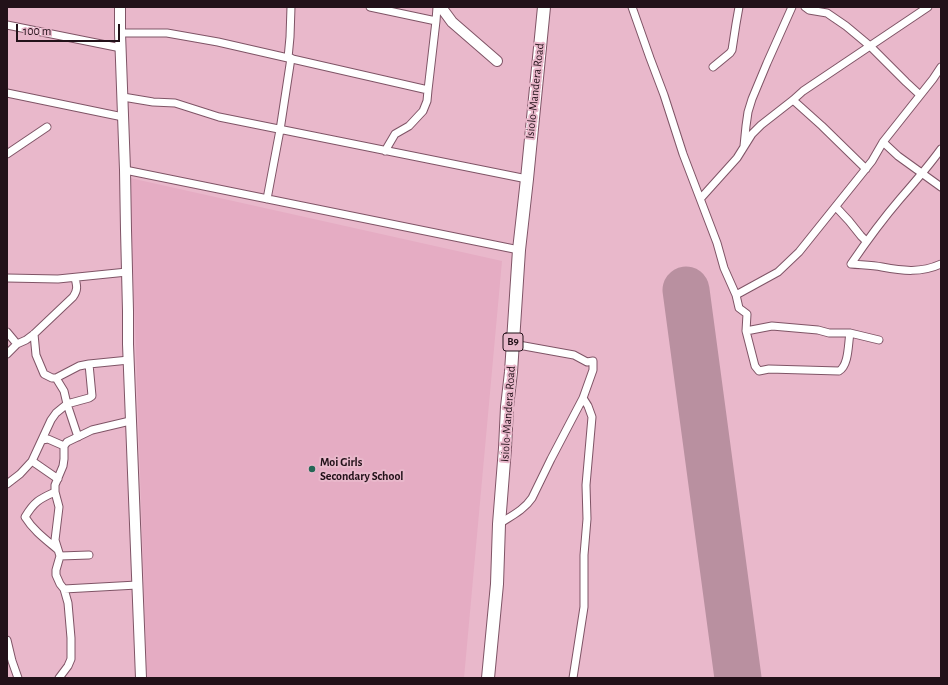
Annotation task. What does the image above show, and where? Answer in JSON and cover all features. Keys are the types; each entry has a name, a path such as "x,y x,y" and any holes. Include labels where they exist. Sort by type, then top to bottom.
{"highway":[{"name":"Isiolo-Mandera Road","path":"488,678 497,584 499,524 519,250 544,7"}],"main road":[{"path":"120,7 130,421 141,678"},
{"path":"441,7 452,22 497,60"}],"street":[{"path":"267,199 280,130 290,58 291,7"},
{"path":"370,7 436,22"},
{"path":"385,151 396,134 409,126 423,111 428,101 437,7"},
{"path":"632,7 664,95 683,154 717,243 724,268 736,295 739,308 747,314 746,331 755,366 760,371 769,369 839,371 845,364 850,333"},
{"path":"713,67 732,50 740,7"},
{"path":"744,148 748,112 752,99 792,7"},
{"path":"805,7 810,10 827,13 846,26 870,46 920,94"},
{"path":"700,198 733,162 744,148 752,134 792,100 803,91 928,7"},
{"path":"7,25 120,48"},
{"path":"120,33 167,33 218,42 428,90"},
{"path":"736,295 778,272 799,252 872,161 883,142 941,67"},
{"path":"7,93 123,117"},
{"path":"123,97 153,102 175,103 219,117 527,179"},
{"path":"792,100 866,168"},
{"path":"7,154 47,127"},
{"path":"883,142 898,156 941,187"},
{"path":"941,149 866,241 851,264 892,269 920,270 932,268 941,264"},
{"path":"125,170 519,250"},
{"path":"836,207 866,241"},
{"path":"932,268 941,269"},
{"path":"7,278 58,279 127,272"},
{"path":"7,354 17,344 34,334 73,297 76,293 77,287 75,278"},
{"path":"746,331 772,326 818,330 829,333 850,333 878,340"},
{"path":"7,332 17,344"},
{"path":"34,334 36,355 44,374 52,378 56,378 79,366 129,360"},
{"path":"499,524 522,509 532,498 583,398 593,370 593,361 587,362 574,356 512,344"},
{"path":"7,484 20,474 32,461 51,420 56,413 67,404 92,396 89,364"},
{"path":"56,378 64,391 78,437"},
{"path":"573,678 585,594 584,555 587,519 586,485 592,417 583,398"},
{"path":"59,678 68,666 71,659 69,611 64,589 56,575 59,553 55,540 58,507 55,485 63,466 64,446 67,442 92,430 130,421"},
{"path":"42,440 48,439 64,446"},
{"path":"32,461 58,479"},
{"path":"55,492 38,501 32,506 25,517 29,524 59,553 89,555"},
{"path":"64,589 137,585"},
{"path":"7,640 18,678"}],"shaded area":[{"name":"Moi Girls Secondary School","path":"130,178 502,261 464,678 147,678"}],"runway":[{"path":"686,290 738,678"}],"place":[{"name":"Moi Girls Secondary School","path":"312,469"}]}
